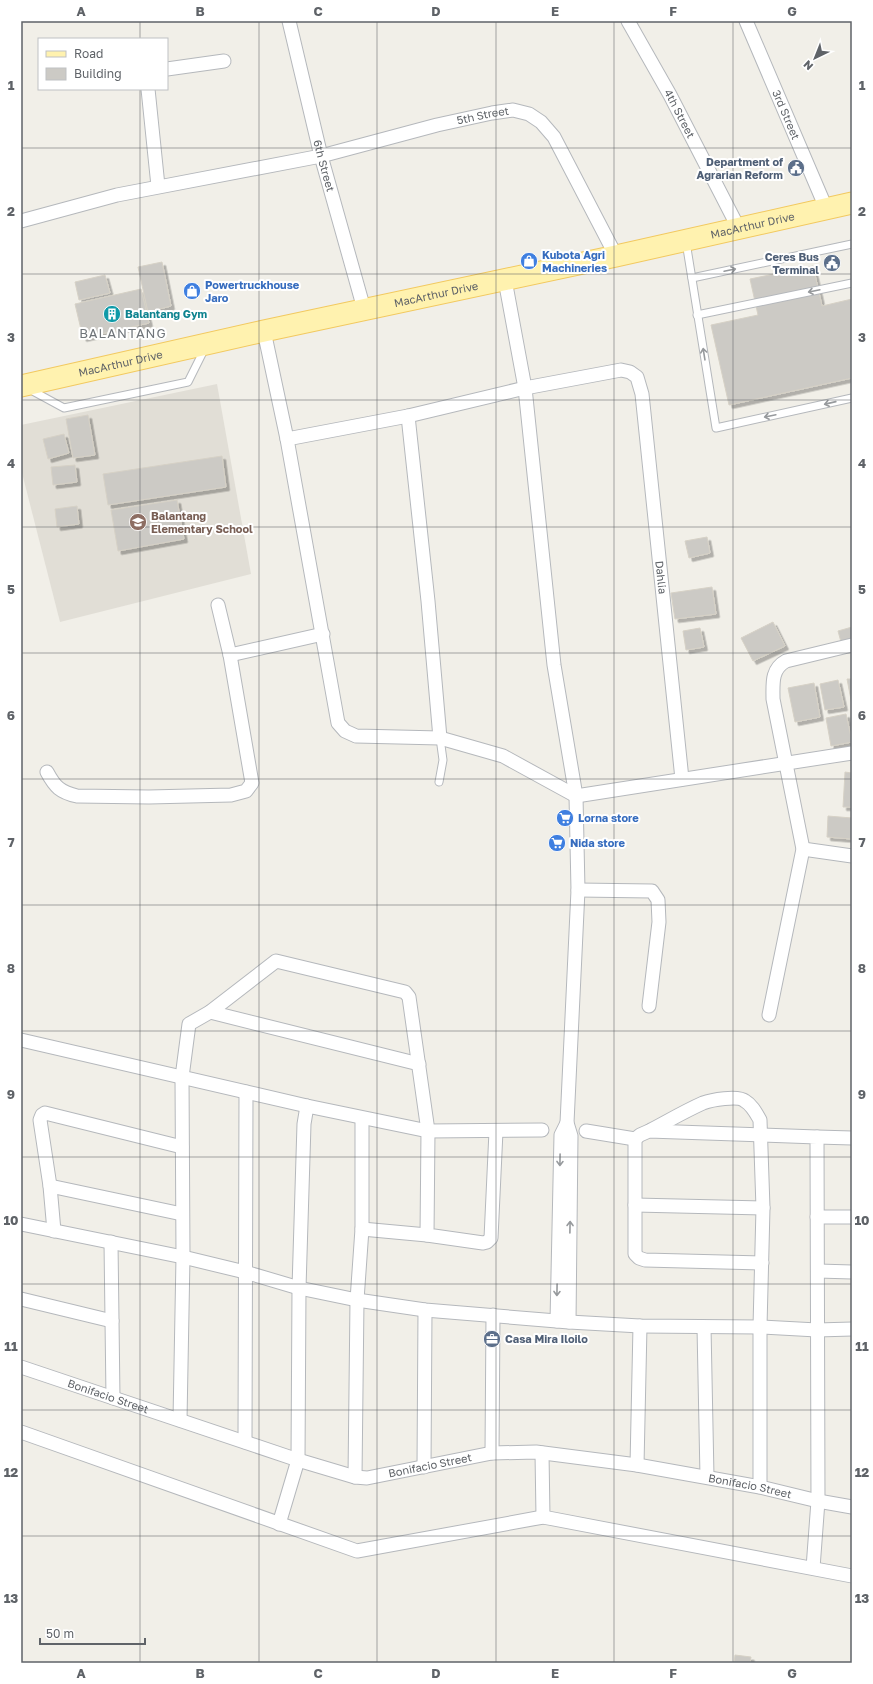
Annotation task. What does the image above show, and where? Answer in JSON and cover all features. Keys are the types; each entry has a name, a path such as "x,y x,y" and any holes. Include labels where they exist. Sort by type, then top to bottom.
{"main road":[{"name":"MacArthur Drive","path":"22,385 364,309 616,256 852,203"}],"street":[{"name":"6th Street","path":"289,21 321,156 364,309"},
{"name":"4th Street","path":"628,21 670,95 739,228"},
{"name":"3rd Street","path":"746,21 826,208"},
{"path":"168,69 224,61"},
{"path":"148,90 158,186"},
{"name":"5th Street","path":"21,221 74,206 158,186 321,156 437,125 513,110 529,114 541,122 554,137 616,256"},
{"path":"505,280 525,388 554,665 576,796 578,890 567,1123 560,1135 566,1144 563,1321"},
{"path":"264,331 287,440 338,723 345,731 356,736 440,738 503,756 576,796 852,752"},
{"name":"Dahlia","path":"525,388 621,370 630,372 637,377 642,394 682,780"},
{"path":"287,440 321,432 408,416 525,388"},
{"path":"408,416 428,600 440,738"},
{"path":"46,772 55,786 66,794 77,796 149,797 231,795 246,791 252,783 230,655 218,605"},
{"path":"230,655 323,634"},
{"path":"769,1015 803,849 773,699 775,670 779,664 786,661 852,645"},
{"path":"803,849 852,856"},
{"path":"578,890 652,891 658,900 658,922 649,1006"},
{"path":"180,1420 183,1257 182,1077 189,1024 210,1012 276,961 400,990 405,992 409,997 428,1132 427,1235"},
{"path":"210,1012 419,1064"},
{"path":"21,1040 362,1119 428,1132 542,1130"},
{"path":"246,1092 246,1442"},
{"path":"760,1487 760,1327 762,1263 763,1208 762,1135 760,1120 753,1108 744,1100 736,1098 704,1102 649,1131 640,1134 635,1140 636,1254 639,1258 645,1260 762,1263"},
{"path":"279,1524 298,1460 299,1288 304,1124 307,1106"},
{"path":"54,1231 50,1186 40,1120 42,1115 45,1113 182,1147"},
{"path":"355,1477 357,1300 362,1229 362,1119"},
{"path":"362,1229 427,1235 483,1243 487,1242 491,1238 496,1131"},
{"path":"586,1131 635,1140"},
{"path":"649,1131 852,1138"},
{"path":"813,1568 818,1501 817,1137"},
{"path":"50,1186 182,1214"},
{"path":"635,1205 763,1208"},
{"path":"818,1217 852,1217"},
{"path":"21,1224 183,1257 245,1272 299,1288 357,1300 425,1310 640,1326 760,1327 817,1330 852,1329"},
{"path":"112,1242 113,1398"},
{"path":"818,1271 852,1272"},
{"path":"21,1299 112,1321"},
{"path":"424,1467 425,1310"},
{"path":"492,1315 492,1453"},
{"path":"637,1465 640,1326"},
{"path":"704,1327 707,1477"},
{"name":"Bonifacio Street","path":"21,1367 298,1460 355,1477 367,1478 492,1453 542,1453 637,1465 707,1477 852,1507"},
{"path":"21,1432 356,1551 543,1517 852,1576"},
{"path":"542,1453 543,1517"}],"lane":[{"path":"685,240 716,428 852,398"},
{"path":"692,278 852,244"},
{"path":"698,315 852,283"},
{"path":"22,385 64,408 188,382 207,344"},
{"path":"439,782 443,760 440,738"}],"shaded area":[{"name":"Balantang Elementary School","path":"217,384 251,574 60,622 21,469 21,425"}],"building":[{"path":"162,262 171,306 148,312 138,267"},
{"path":"813,266 822,306 852,299 852,378 729,405 711,325 758,315 750,279"},
{"path":"105,275 110,293 79,300 75,282"},
{"name":"Balantang Gym","path":"141,289 149,323 83,338 75,304"},
{"path":"88,415 95,455 73,458 66,419"},
{"path":"64,434 69,453 48,459 43,439"},
{"path":"222,456 226,487 108,505 103,474"},
{"path":"75,465 77,482 53,485 51,467"},
{"path":"177,500 184,539 118,551 111,510"},
{"path":"77,506 79,524 57,527 55,509"},
{"path":"707,537 710,553 689,558 685,541"},
{"path":"712,587 716,614 675,619 671,593"},
{"path":"773,622 785,646 753,661 741,638"},
{"path":"852,627 852,639 841,642 838,631"},
{"path":"700,628 704,647 686,650 683,631"},
{"path":"847,679 852,679 852,705"},
{"path":"838,680 844,707 825,710 820,684"},
{"path":"814,683 820,717 795,722 788,688"},
{"path":"846,714 852,742 831,746 826,718"},
{"path":"845,772 852,773 852,807 843,807"},
{"path":"828,816 852,818 852,839 827,837"},
{"path":"735,1655 751,1657 750,1663 734,1663"}],"place":[{"name":"Department of Agrarian Reform","path":"796,168"},
{"name":"Kubota Agri Machineries","path":"529,261"},
{"name":"Ceres Bus Terminal","path":"832,263"},
{"name":"Powertruckhouse Jaro","path":"192,291"},
{"name":"Balantang Gym","path":"112,314"},
{"name":"Balantang Elementary School","path":"138,522"},
{"name":"Lorna store","path":"565,818"},
{"name":"Nida store","path":"557,843"},
{"name":"Casa Mira Iloilo","path":"492,1339"}],"district":[{"name":"BALANTANG","path":"123,333"}]}
